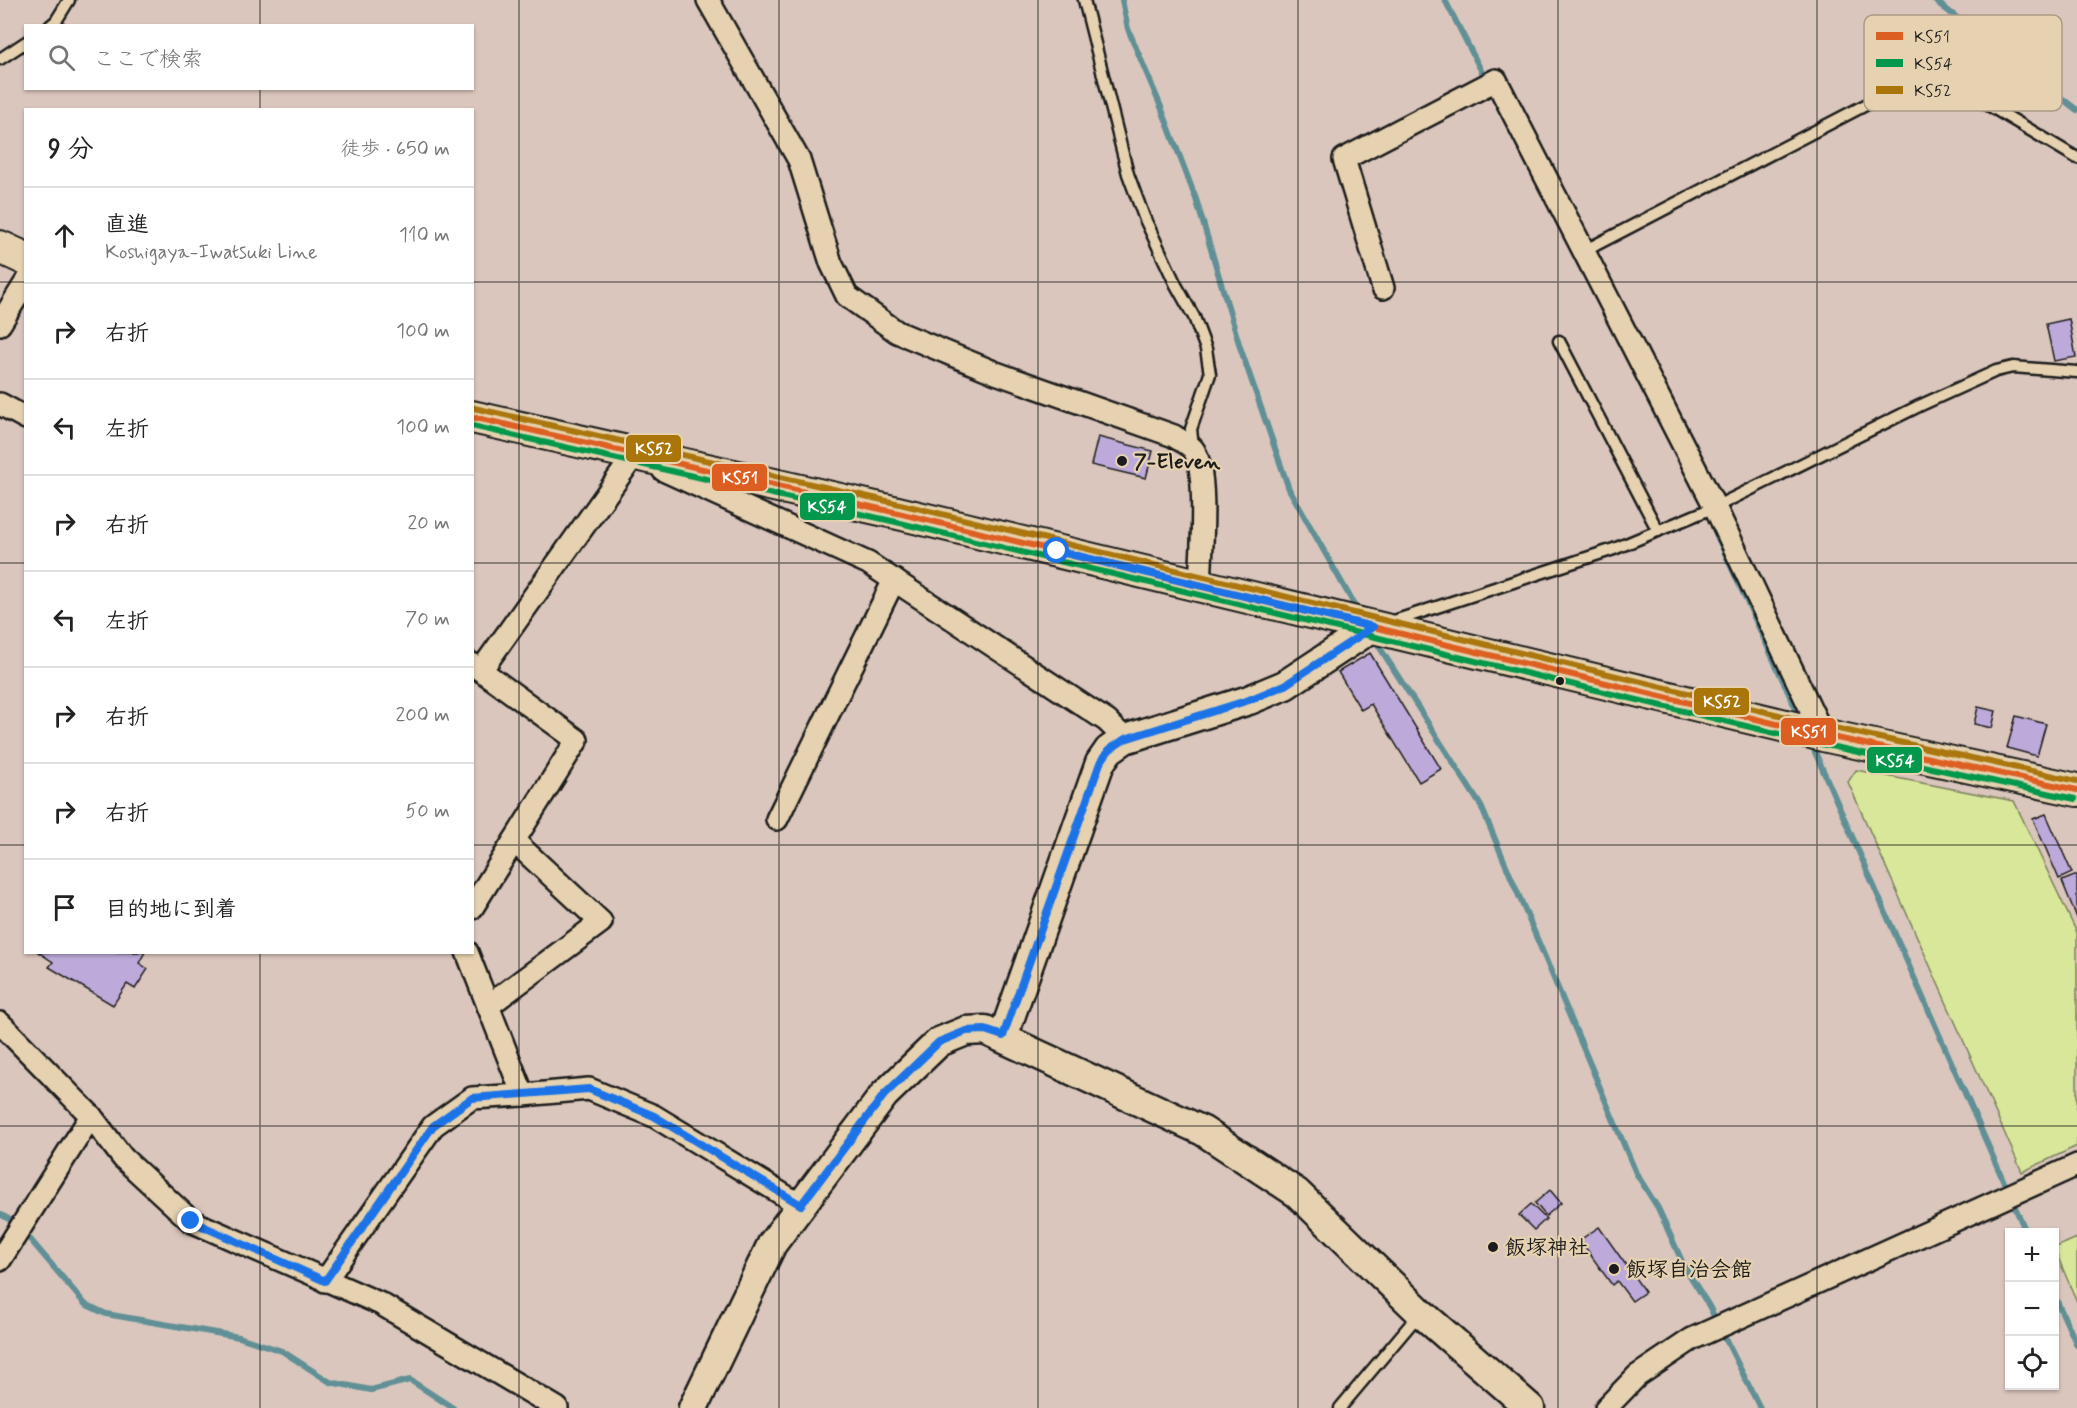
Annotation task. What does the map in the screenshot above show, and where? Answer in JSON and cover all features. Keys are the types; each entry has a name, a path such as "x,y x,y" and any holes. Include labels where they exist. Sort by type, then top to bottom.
{"main road":[{"path":"0,247 24,258"},
{"path":"474,417 1200,584 1823,735 2077,790"}],"street":[{"path":"708,0 799,160 831,263 847,296 897,332 996,373 1174,436 1193,449 1200,464 1203,490 1200,584"},
{"path":"1383,288 1344,159 1496,80 1715,507 1823,735"},
{"path":"0,324 24,285"},
{"path":"0,404 24,417"},
{"path":"474,905 577,740 477,667 627,454 868,563 1107,721 1125,739"},
{"path":"777,819 894,580"},
{"path":"1003,1036 1100,763 1109,750 1125,739 1249,700 1285,685 1373,627"},
{"path":"488,1006 601,922 514,841"},
{"path":"468,954 524,1095"},
{"path":"0,1023 91,1116 123,1158 191,1221 381,1304 557,1408"},
{"path":"693,1408 772,1244 884,1095 939,1042 966,1031 985,1030 1003,1036 1212,1137 1297,1193 1420,1313 1530,1408"},
{"path":"325,1281 433,1126 472,1098 589,1089 654,1116 801,1205"},
{"path":"0,1260 91,1116"},
{"path":"1606,1408 1637,1376 1692,1339 2077,1165"}],"lane":[{"path":"53,24 57,21 69,0"},
{"path":"1084,0 1128,174 1144,217 1194,317 1206,349 1210,374 1191,429 1193,449"},
{"path":"0,58 24,43"},
{"path":"1584,251 1864,106"},
{"path":"1997,111 2077,159"},
{"path":"1560,341 1658,531"},
{"path":"1373,627 1614,549 1658,531 1715,507 1919,406 1996,371 2013,367 2077,372"},
{"path":"1340,1408 1420,1313"}],"green space":[{"path":"1856,770 2014,801 2077,933 2077,1146 2022,1172 1848,782"},
{"path":"2077,1238 2077,1302 2059,1260 2059,1246"}],"building":[{"path":"2069,319 2076,357 2054,361 2046,324"},
{"path":"1098,437 1153,451 1146,478 1091,465"},
{"path":"1370,653 1441,769 1419,782 1371,704 1361,710 1338,672"},
{"path":"1978,707 1996,711 1992,728 1974,724"},
{"path":"2016,716 2046,724 2037,756 2007,748"},
{"path":"2046,814 2072,873 2059,879 2033,819"},
{"path":"2077,875 2077,918 2062,881"},
{"path":"41,954 144,954 139,963 148,969 135,989 127,984 113,1005 49,967 53,962"},
{"path":"1550,1190 1561,1203 1546,1216 1535,1203"},
{"path":"1531,1204 1546,1219 1534,1230 1519,1215"},
{"path":"1599,1227 1645,1292 1632,1301 1617,1281 1612,1285 1580,1240"}],"waterway":[{"path":"1122,0 1128,29 1196,199 1240,347 1289,489 1359,613"},
{"path":"1445,0 1487,82"},
{"path":"1934,0 1954,15"},
{"path":"2062,98 2077,110"},
{"path":"1713,527 1801,720"},
{"path":"1373,637 1481,806 1636,1173 1658,1208 1685,1268 1709,1306 1760,1408"},
{"path":"1811,743 2024,1228"},
{"path":"0,1214 12,1221"},
{"path":"29,1238 85,1304 106,1314 239,1337 282,1351 330,1382 371,1390 410,1380 453,1408"},
{"path":"2059,1306 2077,1345"}],"transit line":[{"name":"KS52","path":"474,408 900,504 1825,726 2077,781"},
{"name":"KS51","path":"474,417 898,513 1823,735 2077,790"},
{"name":"KS54","path":"474,426 896,522 1821,744 2075,799"}],"place":[{"name":"7-Eleven","path":"1122,461"},
{"name":"飯塚神社","path":"1493,1247"},
{"name":"飯塚自治会館","path":"1614,1269"}],"route":[{"path":"191,1221 325,1281 433,1126 472,1098 589,1089 654,1116 801,1205 884,1095 939,1042 966,1031 985,1030 1003,1036 1100,763 1109,750 1125,739 1249,700 1285,685 1373,627 1057,551"}]}
